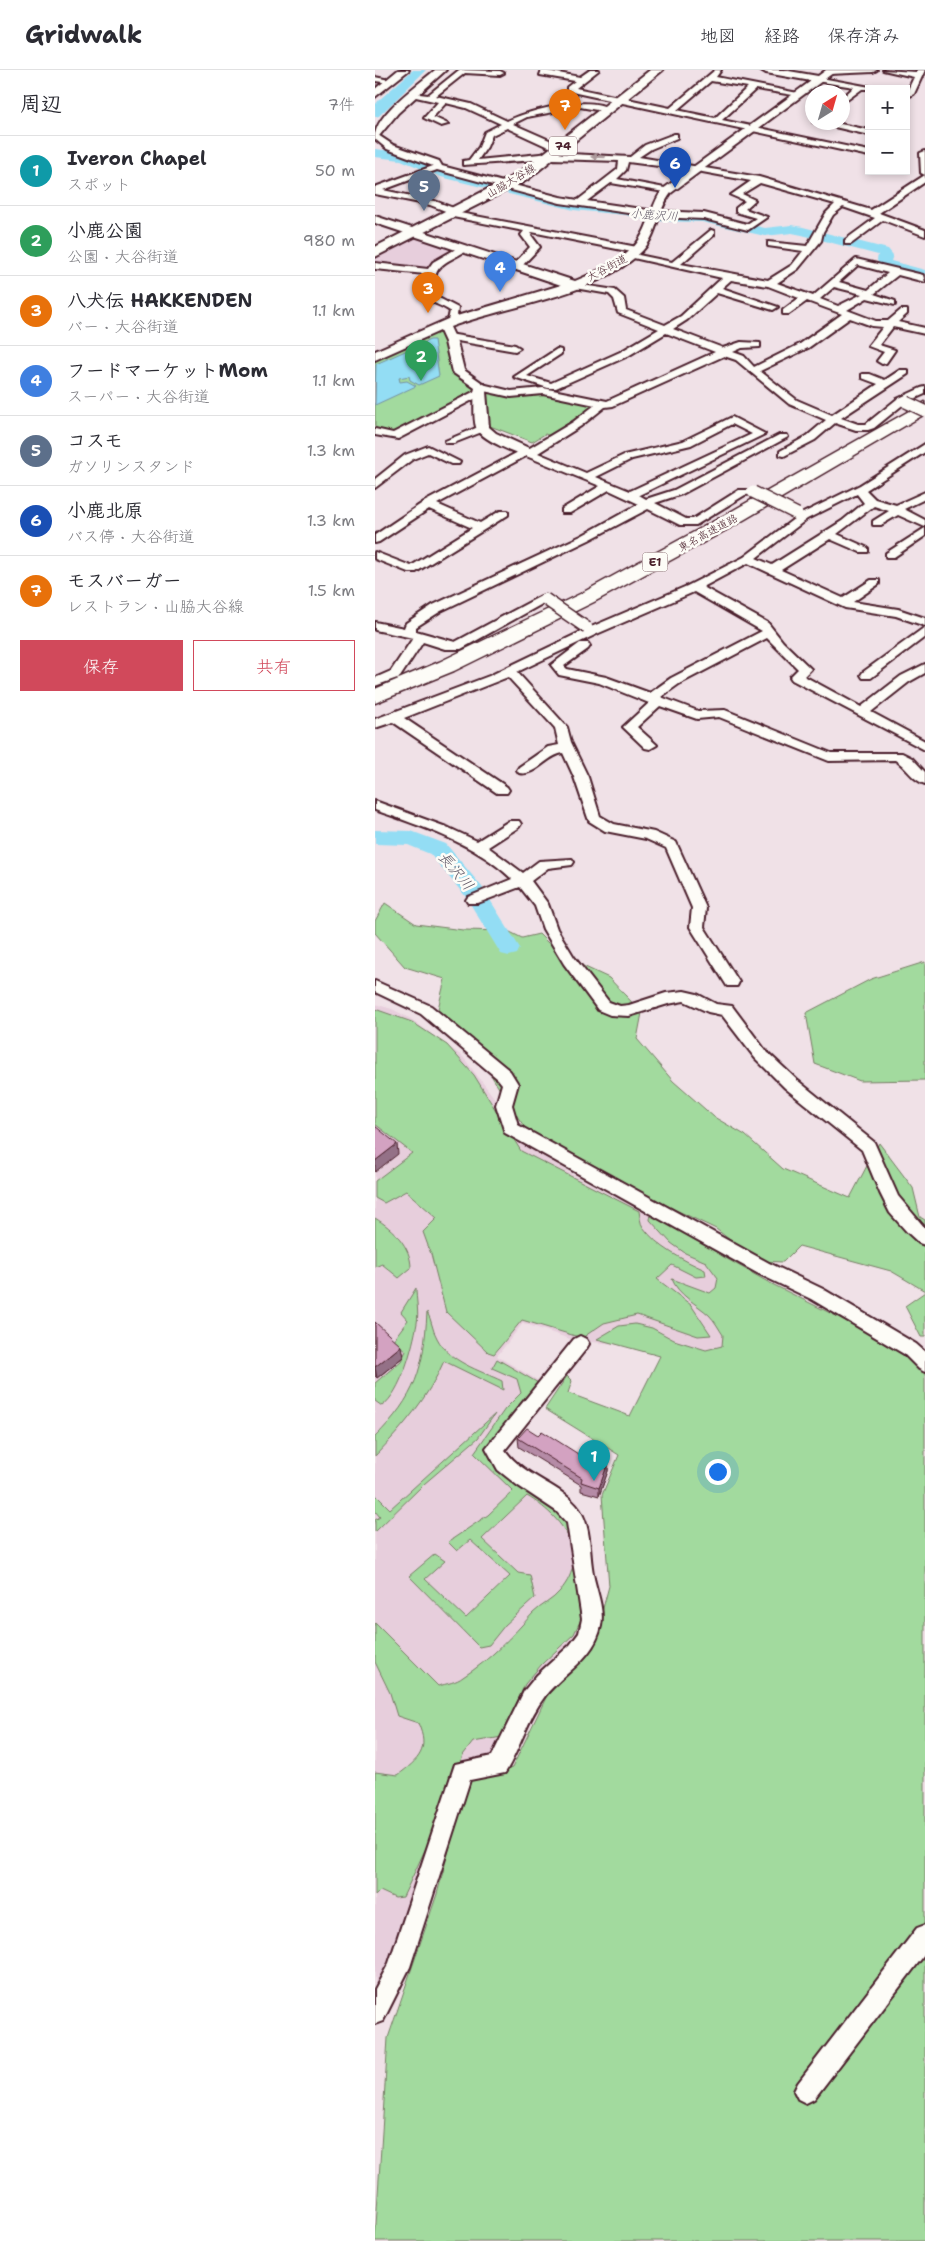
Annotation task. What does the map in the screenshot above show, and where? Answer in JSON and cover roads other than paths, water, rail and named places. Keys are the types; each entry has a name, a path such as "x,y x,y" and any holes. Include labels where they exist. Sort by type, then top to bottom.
{"highway":[{"name":"東名高速道路","path":"375,697 519,633 582,602 753,508 925,409"},
{"name":"東名高速道路","path":"375,710 490,659 597,607 756,520 925,420"}],"main road":[{"name":"山脇大谷線","path":"375,253 503,188 553,154 657,70"}],"street":[{"path":"390,70 403,71"},
{"path":"441,70 389,111 375,135 382,143 438,166 503,188 654,217 704,216 748,227 763,217 739,210 751,200 735,195 759,180"},
{"path":"547,70 543,73 583,80"},
{"path":"595,70 570,89 865,153"},
{"path":"670,112 720,70"},
{"path":"766,70 788,72 865,87"},
{"path":"830,71 873,70"},
{"path":"887,70 921,72 911,95"},
{"path":"375,94 403,71"},
{"path":"429,98 463,71 483,71 500,74"},
{"name":"大谷街道","path":"375,356 608,270 634,252 650,234 659,199 667,191 830,71"},
{"path":"375,78 390,81"},
{"path":"710,78 799,94"},
{"path":"715,122 754,86"},
{"path":"850,95 861,86"},
{"path":"411,95 475,108 505,125 525,132 553,154"},
{"path":"443,101 428,118 444,124"},
{"path":"472,162 483,147 487,134 525,115 580,105 608,110"},
{"path":"858,131 865,125"},
{"path":"850,129 865,132"},
{"path":"793,138 805,130"},
{"path":"580,203 622,170 628,159 648,147 674,136"},
{"path":"375,150 395,149"},
{"path":"375,191 438,166 553,154 628,159 699,168 759,180 882,217 925,233"},
{"path":"912,162 925,159 925,173"},
{"path":"872,214 925,178"},
{"path":"611,180 667,191"},
{"path":"375,191 432,203 453,213 634,252 674,265 770,283 875,324 890,324 920,330 925,321"},
{"path":"770,283 795,267 809,249 830,213 841,204"},
{"path":"848,242 882,217"},
{"path":"375,219 572,284 612,292 619,298 621,312 740,358 753,371 793,402 814,413 835,420 864,428 925,390"},
{"path":"517,266 535,247 526,235 529,229"},
{"path":"674,265 711,233"},
{"path":"771,244 809,249"},
{"path":"464,248 436,264 430,272 430,281 425,286 425,290 430,298 449,304 455,310 448,328 458,372 481,390 511,394 548,389 624,354 683,318 731,276"},
{"path":"786,312 832,284 856,262 916,275 925,279"},
{"path":"375,266 430,272"},
{"path":"753,371 804,346 897,271"},
{"path":"832,284 868,294 893,304"},
{"path":"715,289 746,303 773,307"},
{"path":"707,297 735,305 746,303"},
{"path":"883,361 890,350 873,346 890,324 904,312"},
{"path":"448,328 515,348"},
{"path":"557,352 519,377 548,389 609,404 741,345 757,345"},
{"path":"784,452 811,438 835,420 836,417 904,372"},
{"path":"866,376 886,384"},
{"path":"481,390 483,428 491,436 629,495 684,523 696,522 743,492 753,492 800,516"},
{"path":"375,432 394,437 481,390"},
{"path":"904,402 925,409"},
{"path":"375,540 428,504 577,424 603,404"},
{"path":"587,477 628,457 687,443 732,420 760,434 629,495"},
{"path":"450,441 483,428"},
{"path":"375,682 396,674 415,635 411,626 437,608 594,534 647,504 678,492 783,437"},
{"path":"375,485 409,457 428,449 455,462"},
{"path":"375,724 493,680 592,630 694,587 748,559 800,516 859,490 922,453"},
{"path":"375,469 389,472"},
{"path":"566,511 607,486"},
{"path":"859,490 870,501 897,510 925,524"},
{"path":"877,523 925,494"},
{"path":"771,571 865,509 870,504 870,501"},
{"path":"428,504 481,528"},
{"path":"375,555 412,570 504,513"},
{"path":"890,554 925,531"},
{"path":"829,534 864,550"},
{"path":"748,559 844,604 898,613 925,622"},
{"path":"844,604 875,582"},
{"path":"694,587 733,607 764,626 779,645 805,670 796,677 925,746"},
{"path":"375,626 385,630 415,635 450,646 457,646 545,599 598,635 595,639 557,664 563,672 602,680 697,715 720,713 829,757 897,756 907,761 925,780"},
{"path":"867,675 925,631"},
{"path":"650,745 629,727 669,684 769,632"},
{"path":"862,712 905,679 925,668"},
{"path":"509,671 561,727 567,748 581,776 594,818 599,823 610,828 649,834 671,845 696,897 699,908 697,927 732,982"},
{"path":"394,717 405,727 440,747 446,755 502,790"},
{"path":"523,770 553,750 567,748"},
{"path":"375,805 477,847 502,862 541,904 552,932 575,970 600,1003 609,1010 623,1011 685,996 713,1009 727,1010 760,1054 791,1084 868,1146 886,1189 903,1217 925,1238"},
{"path":"477,847 514,824"},
{"path":"477,898 521,881 544,864 567,862"},
{"path":"375,986 426,1010 504,1075 509,1084 504,1105 511,1129 763,1268 817,1294 910,1349 924,1362"},
{"path":"375,2013 399,1967 462,1772 498,1766 523,1712 538,1689 583,1646 589,1636 593,1608 582,1567 583,1550 578,1526 567,1508 505,1465 496,1456 495,1448 580,1344"},
{"path":"806,2091 925,1936"}],"water":[{"path":"430,340 434,340 439,376 419,385 410,380 409,376 399,378 400,382 407,381 416,386 375,405 376,364"}],"waterway":[{"path":"375,113 383,103 420,70"},
{"name":"小鹿沢川","path":"375,153 404,156 446,174 574,206 625,211 650,217 702,218 765,232 792,229 803,231 883,252 886,255 885,264 925,274"},
{"name":"長沢川","path":"375,837 411,838 438,849 474,892 509,948"}],"place":[{"name":"モスバーガー","path":"565,130"},
{"name":"小鹿北原","path":"675,188"},
{"name":"コスモ","path":"424,211"},
{"name":"フードマーケットMom","path":"500,292"},
{"name":"八犬伝 HAKKENDEN","path":"428,313"},
{"name":"小鹿公園","path":"421,381"},
{"name":"Iveron Chapel","path":"594,1481"}]}
